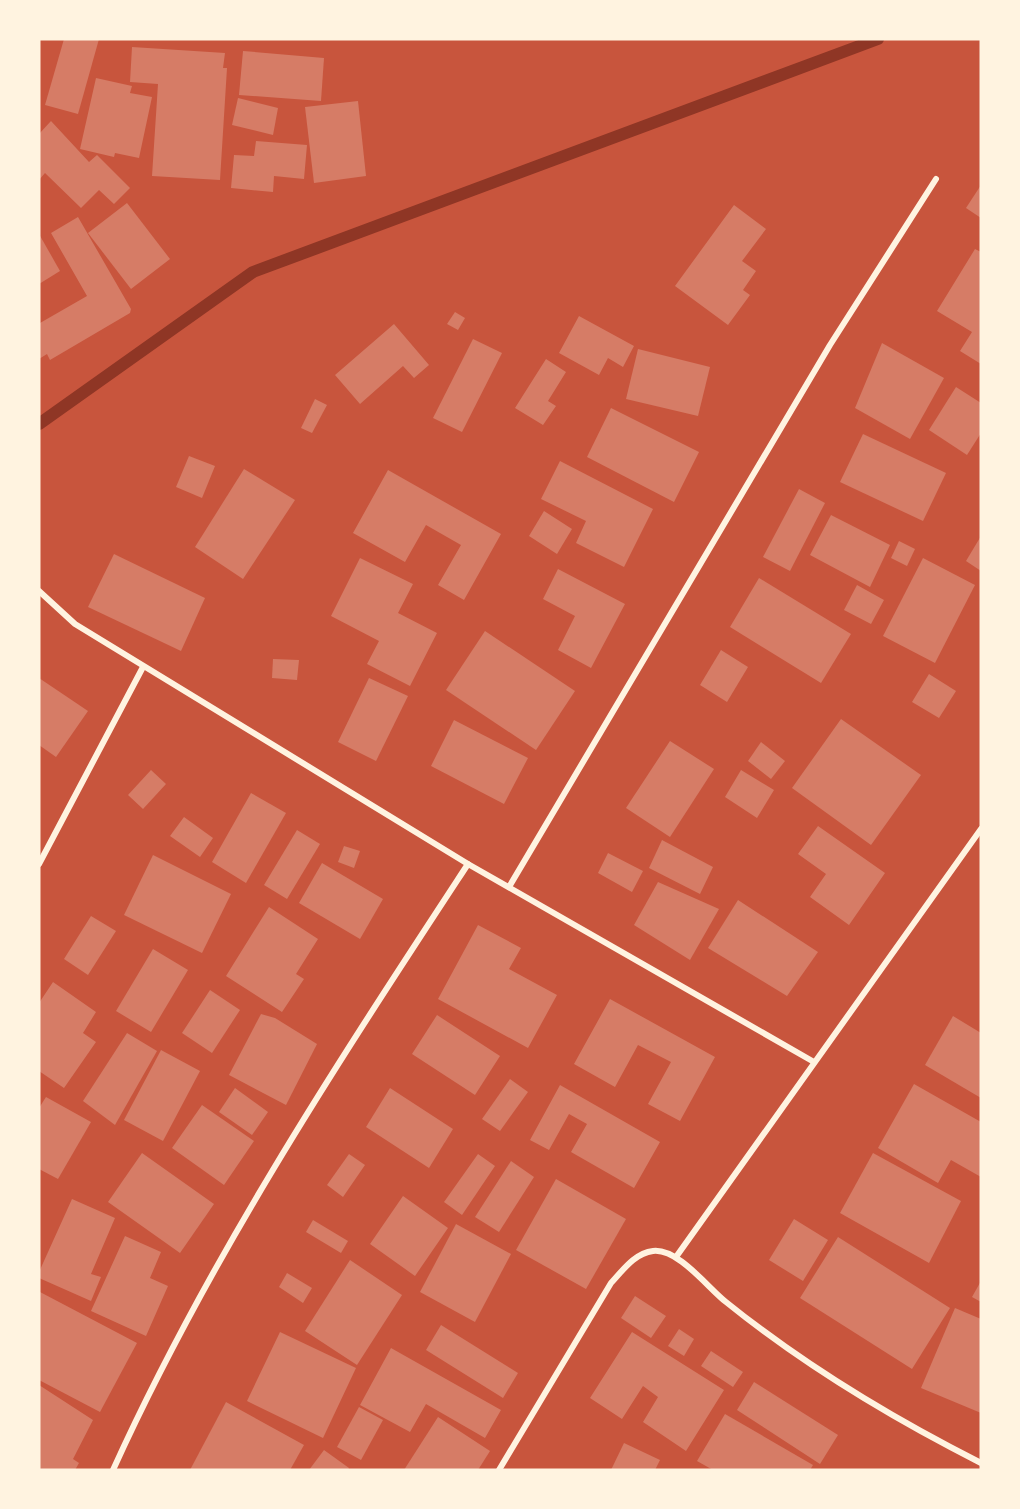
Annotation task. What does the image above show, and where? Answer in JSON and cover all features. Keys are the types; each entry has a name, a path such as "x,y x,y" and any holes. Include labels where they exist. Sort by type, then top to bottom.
{"street":[{"path":"509,887 830,345 936,179"},
{"path":"39,591 75,624 143,667 468,864 814,1062"},
{"path":"39,864 143,667"},
{"path":"676,1257 981,828"},
{"path":"113,1470 194,1303 250,1204 350,1044 468,864"},
{"path":"499,1470 611,1283 633,1259 654,1250 676,1257 726,1302 803,1358 941,1443 981,1463"}],"building":[{"path":"64,39 99,39 78,114 45,105"},
{"path":"132,47 225,53 223,68 227,68 220,180 152,176 158,84 130,82"},
{"path":"243,51 324,58 321,101 239,95"},
{"path":"96,78 132,86 130,93 152,97 139,158 115,153 114,157 80,149"},
{"path":"238,98 278,108 273,135 232,125"},
{"path":"358,101 366,176 314,183 305,107"},
{"path":"51,121 89,162 97,155 130,188 114,204 99,190 81,208 45,173 39,180 39,134"},
{"path":"256,141 307,145 304,179 274,176 273,192 231,188 234,155 254,156"},
{"path":"981,185 981,218 966,208"},
{"path":"127,203 170,259 131,289 88,233"},
{"path":"734,205 766,229 742,261 756,271 743,290 750,295 728,325 675,286"},
{"path":"78,217 131,309 130,313 50,360 47,354 39,359 39,321 40,323 87,296 51,233"},
{"path":"39,234 60,271 39,284"},
{"path":"975,249 981,252 981,364 960,351 972,332 937,311"},
{"path":"455,312 465,318 458,330 447,324"},
{"path":"579,316 634,346 623,367 608,358 599,375 559,353"},
{"path":"394,324 429,365 414,378 403,366 360,404 335,375"},
{"path":"473,339 502,353 462,432 433,418"},
{"path":"882,343 944,378 910,439 855,408"},
{"path":"638,349 710,367 698,416 626,399"},
{"path":"546,359 566,372 548,401 556,406 543,425 515,408"},
{"path":"956,387 981,403 981,433 967,455 929,430"},
{"path":"315,399 327,405 312,433 301,428"},
{"path":"611,408 699,452 674,502 587,457"},
{"path":"863,434 946,473 923,521 840,482"},
{"path":"189,456 215,466 202,498 176,487"},
{"path":"560,461 653,509 624,567 576,543 586,521 541,499"},
{"path":"244,469 295,500 243,579 195,547"},
{"path":"388,470 501,534 464,600 438,585 461,545 426,525 405,562 353,533"},
{"path":"799,489 825,503 790,571 763,557"},
{"path":"544,511 572,529 557,554 529,536"},
{"path":"831,515 890,545 870,587 810,555"},
{"path":"981,536 981,571 966,561"},
{"path":"899,541 915,549 907,566 891,558"},
{"path":"114,554 205,598 181,651 88,607"},
{"path":"360,558 413,584 398,613 437,633 410,686 367,664 379,641 331,616"},
{"path":"923,558 975,585 935,663 883,636"},
{"path":"558,569 625,604 591,668 558,650 575,616 543,599"},
{"path":"759,578 851,634 821,683 730,627"},
{"path":"857,585 884,600 871,624 844,610"},
{"path":"485,631 575,691 536,750 446,690"},
{"path":"721,650 748,667 727,702 700,685"},
{"path":"273,659 299,660 297,680 272,678"},
{"path":"929,674 956,691 939,718 912,702"},
{"path":"39,678 88,711 56,757 39,745"},
{"path":"369,678 408,696 376,761 338,742"},
{"path":"841,719 921,775 871,845 792,788"},
{"path":"454,720 528,758 504,804 431,766"},
{"path":"670,741 714,769 670,837 626,808"},
{"path":"761,742 785,761 771,779 748,761"},
{"path":"151,770 166,784 143,809 128,795"},
{"path":"741,770 774,790 757,818 725,797"},
{"path":"251,793 286,813 246,883 212,862"},
{"path":"184,817 213,838 200,857 170,836"},
{"path":"818,826 885,873 849,925 810,897 826,874 798,854"},
{"path":"297,830 320,844 287,899 264,885"},
{"path":"662,840 713,867 700,894 649,868"},
{"path":"344,846 360,851 354,868 338,862"},
{"path":"608,853 643,871 632,892 598,873"},
{"path":"153,855 231,894 202,953 124,915"},
{"path":"322,863 383,899 360,939 299,903"},
{"path":"658,882 719,909 690,960 634,925"},
{"path":"738,900 818,952 787,996 708,948"},
{"path":"269,907 318,939 296,974 304,979 282,1012 226,976"},
{"path":"91,916 116,931 88,975 64,959"},
{"path":"478,925 521,948 509,969 557,995 528,1048 438,999"},
{"path":"153,949 188,970 151,1032 116,1011"},
{"path":"53,982 96,1012 83,1033 96,1042 64,1088 39,1071 39,1003"},
{"path":"210,990 240,1010 212,1053 182,1033"},
{"path":"610,999 715,1057 680,1121 648,1104 671,1062 638,1045 615,1087 574,1064"},
{"path":"261,1014 275,1018 317,1044 286,1105 229,1075"},
{"path":"437,1015 500,1056 475,1095 412,1054"},
{"path":"953,1016 981,1033 981,1098 925,1065"},
{"path":"127,1033 157,1051 115,1125 83,1101"},
{"path":"161,1050 200,1071 163,1141 124,1120"},
{"path":"510,1079 528,1092 500,1131 482,1119"},
{"path":"914,1084 981,1122 981,1177 951,1160 938,1183 878,1148"},
{"path":"560,1085 660,1142 634,1188 571,1152 587,1124 569,1114 549,1150 530,1140"},
{"path":"235,1088 268,1112 252,1135 219,1112"},
{"path":"390,1088 453,1129 429,1168 366,1127"},
{"path":"46,1097 91,1122 58,1179 39,1169 39,1108"},
{"path":"202,1105 254,1141 224,1185 172,1148"},
{"path":"142,1153 214,1204 180,1253 108,1202"},
{"path":"873,1153 961,1201 929,1263 840,1213"},
{"path":"349,1154 365,1165 343,1197 327,1185"},
{"path":"478,1154 495,1166 462,1215 444,1202"},
{"path":"511,1161 534,1177 499,1232 475,1217"},
{"path":"556,1179 626,1219 586,1289 516,1250"},
{"path":"403,1196 448,1228 415,1276 370,1244"},
{"path":"72,1199 115,1218 91,1274 101,1277 91,1301 39,1278 39,1272"},
{"path":"794,1219 828,1240 803,1281 769,1260"},
{"path":"313,1220 348,1241 341,1253 306,1232"},
{"path":"456,1224 511,1254 475,1322 420,1292"},
{"path":"125,1236 161,1252 150,1278 168,1286 146,1336 91,1311"},
{"path":"838,1237 950,1308 912,1369 800,1298"},
{"path":"350,1260 402,1295 357,1365 305,1331"},
{"path":"287,1273 312,1288 303,1303 279,1287"},
{"path":"981,1281 981,1302 972,1297"},
{"path":"40,1292 137,1343 100,1412 39,1380"},
{"path":"635,1296 666,1316 651,1338 621,1318"},
{"path":"955,1308 981,1319 981,1413 921,1388"},
{"path":"441,1325 518,1373 503,1398 426,1350"},
{"path":"679,1329 694,1339 684,1356 668,1346"},
{"path":"280,1332 356,1368 323,1438 247,1401"},
{"path":"632,1332 724,1390 686,1451 643,1422 658,1397 643,1386 622,1419 590,1398"},
{"path":"391,1348 501,1410 485,1438 426,1404 410,1432 360,1405"},
{"path":"711,1351 743,1372 733,1387 701,1366"},
{"path":"754,1382 838,1435 820,1464 737,1410"},
{"path":"39,1385 93,1420 73,1459 79,1463 75,1470 39,1470"},
{"path":"226,1402 304,1445 290,1470 190,1470"},
{"path":"359,1407 383,1420 361,1460 337,1447"},
{"path":"725,1414 813,1465 810,1470 713,1470 697,1461"},
{"path":"438,1417 490,1451 478,1470 404,1470"},
{"path":"624,1443 660,1460 655,1470 611,1470"},
{"path":"324,1450 349,1468 348,1470 309,1470"}],"waterway":[{"path":"39,424 253,272 878,39"}]}
